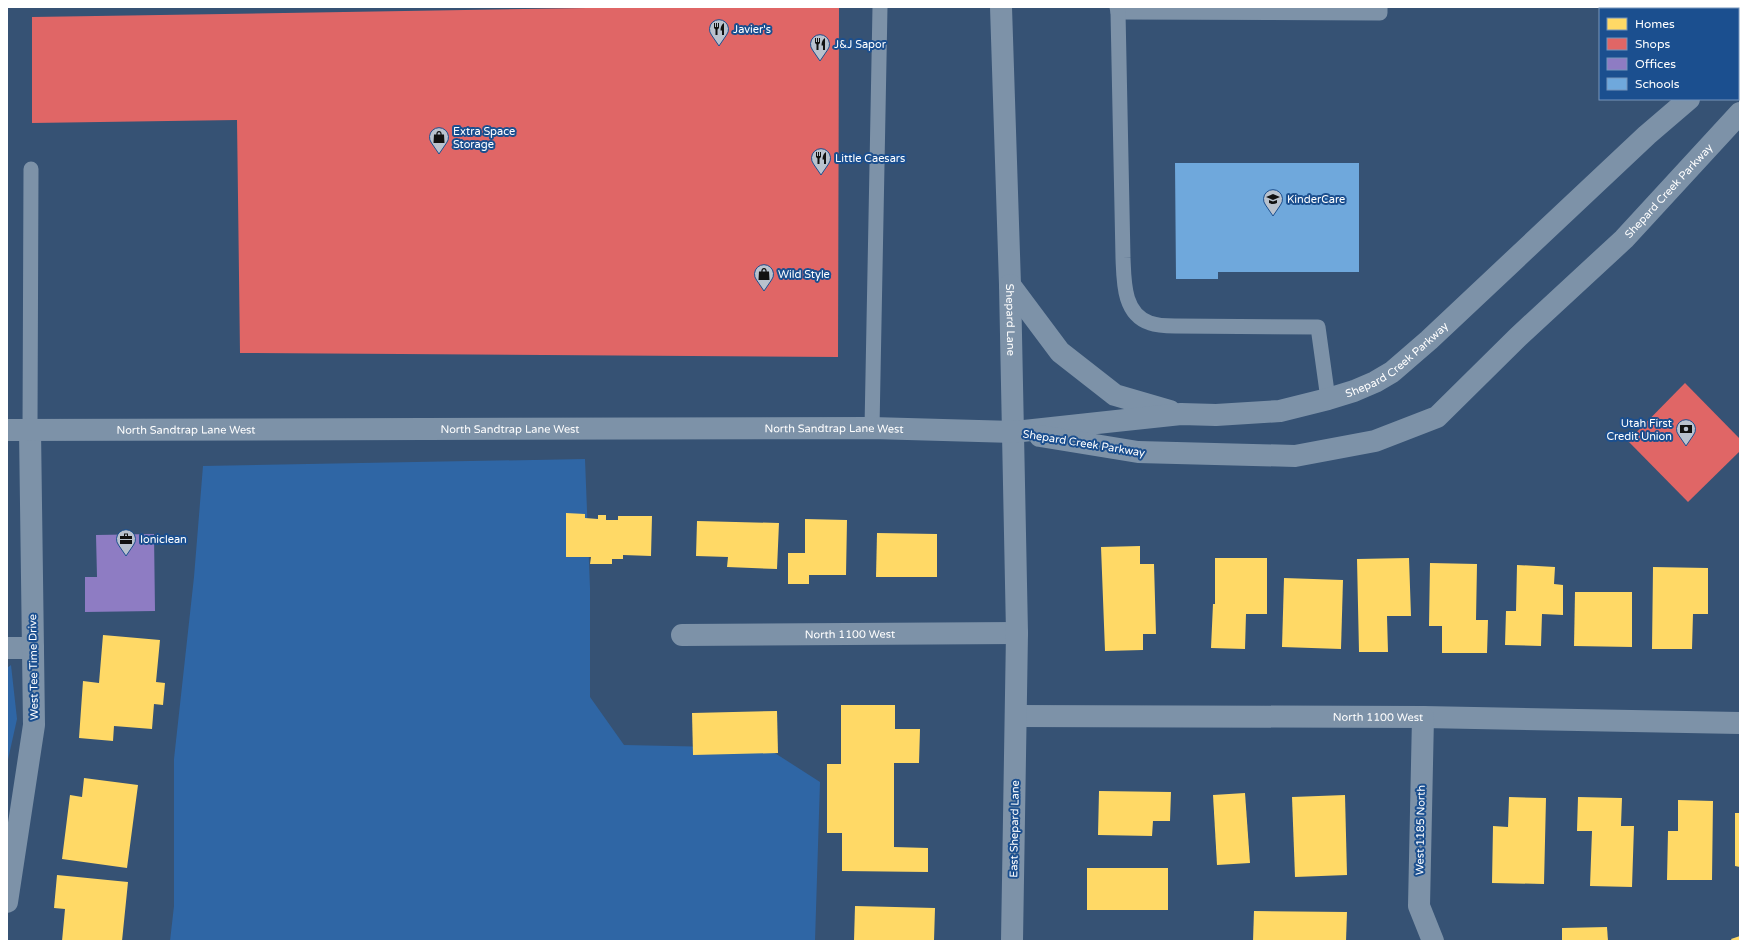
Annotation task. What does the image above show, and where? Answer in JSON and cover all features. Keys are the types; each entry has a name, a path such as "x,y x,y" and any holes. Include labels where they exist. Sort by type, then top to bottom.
{"street":[{"name":"Shepard Lane","path":"1001,7 1014,432 1017,633"},
{"name":"Shepard Creek Parkway","path":"1014,432 1181,414 1216,415 1280,411 1328,399 1354,391 1375,382 1392,372 1409,358 1647,135 1688,100"},
{"name":"Shepard Creek Parkway","path":"1014,432 1138,452 1295,456 1375,441 1437,417 1518,337 1624,239 1740,113"},
{"path":"1010,285 1060,352 1115,395 1181,414"},
{"name":"North Sandtrap Lane West","path":"7,430 872,428 1014,432"},
{"name":"West Tee Time Drive","path":"7,902 34,725 30,430"},
{"name":"North 1100 West","path":"682,635 1017,633"},
{"name":"East Shepard Lane","path":"1012,941 1017,633"},
{"path":"7,648 33,648"},
{"name":"North 1100 West","path":"1016,716 1423,717 1740,723"},
{"name":"West 1185 North","path":"1423,717 1419,906 1433,941"}],"lane":[{"path":"872,428 880,7"},
{"path":"1328,399 1318,327 1156,325 1141,318 1130,306 1124,281 1123,258 1118,9 1290,10 1380,13 1380,7"},
{"path":"30,430 31,169"}],"shaded area":[{"path":"585,459 590,588 590,697 624,745 767,748 820,782 815,941 170,941 174,906 174,759 194,577 203,466"},
{"path":"11,665 17,719 7,764 7,668"}],"building: Homes":[{"path":"566,513 585,514 585,518 598,519 598,515 606,515 606,520 618,520 618,516 652,516 651,556 623,555 623,559 612,559 612,564 590,564 591,557 566,557"},
{"path":"805,519 847,520 846,575 809,575 809,584 788,584 788,553 805,553"},
{"path":"697,521 779,523 777,569 727,567 728,557 696,556"},
{"path":"877,533 937,534 937,577 876,577"},
{"path":"1140,546 1140,564 1154,564 1156,634 1143,634 1143,650 1105,651 1101,547"},
{"path":"1215,558 1267,558 1267,614 1246,614 1245,649 1211,648 1213,604 1215,604"},
{"path":"1409,558 1411,616 1387,616 1388,652 1359,652 1357,559"},
{"path":"1430,563 1477,564 1476,620 1488,620 1487,653 1442,653 1442,626 1429,626"},
{"path":"1517,565 1555,567 1554,584 1563,585 1563,615 1542,614 1541,646 1505,645 1506,611 1516,611"},
{"path":"1653,567 1708,568 1708,614 1693,614 1692,649 1652,649"},
{"path":"1284,578 1343,580 1341,649 1282,647"},
{"path":"1575,592 1632,592 1632,647 1574,646"},
{"path":"103,635 160,640 156,682 165,683 163,705 154,704 152,729 114,726 113,741 79,738 83,681 99,683"},
{"path":"841,705 895,705 895,729 920,729 919,763 894,763 894,847 928,848 928,872 842,871 842,833 827,833 827,764 841,764"},
{"path":"777,711 778,753 693,755 692,713"},
{"path":"84,778 138,785 127,868 62,859 70,795 82,797"},
{"path":"1099,791 1171,792 1170,821 1153,821 1152,836 1098,835"},
{"path":"1245,793 1250,863 1217,865 1213,795"},
{"path":"1345,795 1347,875 1295,877 1292,797"},
{"path":"1509,797 1546,798 1544,884 1492,883 1493,826 1508,827"},
{"path":"1578,797 1622,798 1621,826 1634,826 1632,887 1590,886 1592,831 1577,831"},
{"path":"1678,800 1713,801 1712,880 1667,880 1668,831 1678,831"},
{"path":"1735,813 1740,813 1740,867 1735,866"},
{"path":"1087,868 1168,868 1168,910 1087,910"},
{"path":"57,875 128,882 122,941 62,941 65,909 54,908"},
{"path":"855,906 935,908 934,941 854,941"},
{"path":"1254,911 1347,912 1346,941 1253,941"},
{"path":"1607,927 1608,941 1562,941 1562,928"},
{"path":"1740,936 1740,941 1732,941 1731,939"}],"building: Shops":[{"path":"650,7 839,7 838,357 240,353 237,120 32,123 32,17"},
{"name":"Utah First Credit Union","path":"1685,383 1740,439 1740,451 1688,502 1628,441"}],"building: Offices":[{"name":"Ioniclean","path":"154,534 155,611 85,612 85,577 97,577 96,535"}],"building: Schools":[{"path":"1175,163 1359,163 1359,272 1218,272 1218,279 1176,279"}],"place":[{"name":"Javier's","path":"719,46"},
{"name":"J&J Sapor","path":"820,61"},
{"name":"Extra Space Storage","path":"439,154"},
{"name":"Little Caesars","path":"821,175"},
{"name":"KinderCare","path":"1273,216"},
{"name":"Wild Style","path":"764,291"},
{"name":"Utah First Credit Union","path":"1686,446"},
{"name":"Ioniclean","path":"126,556"}]}
